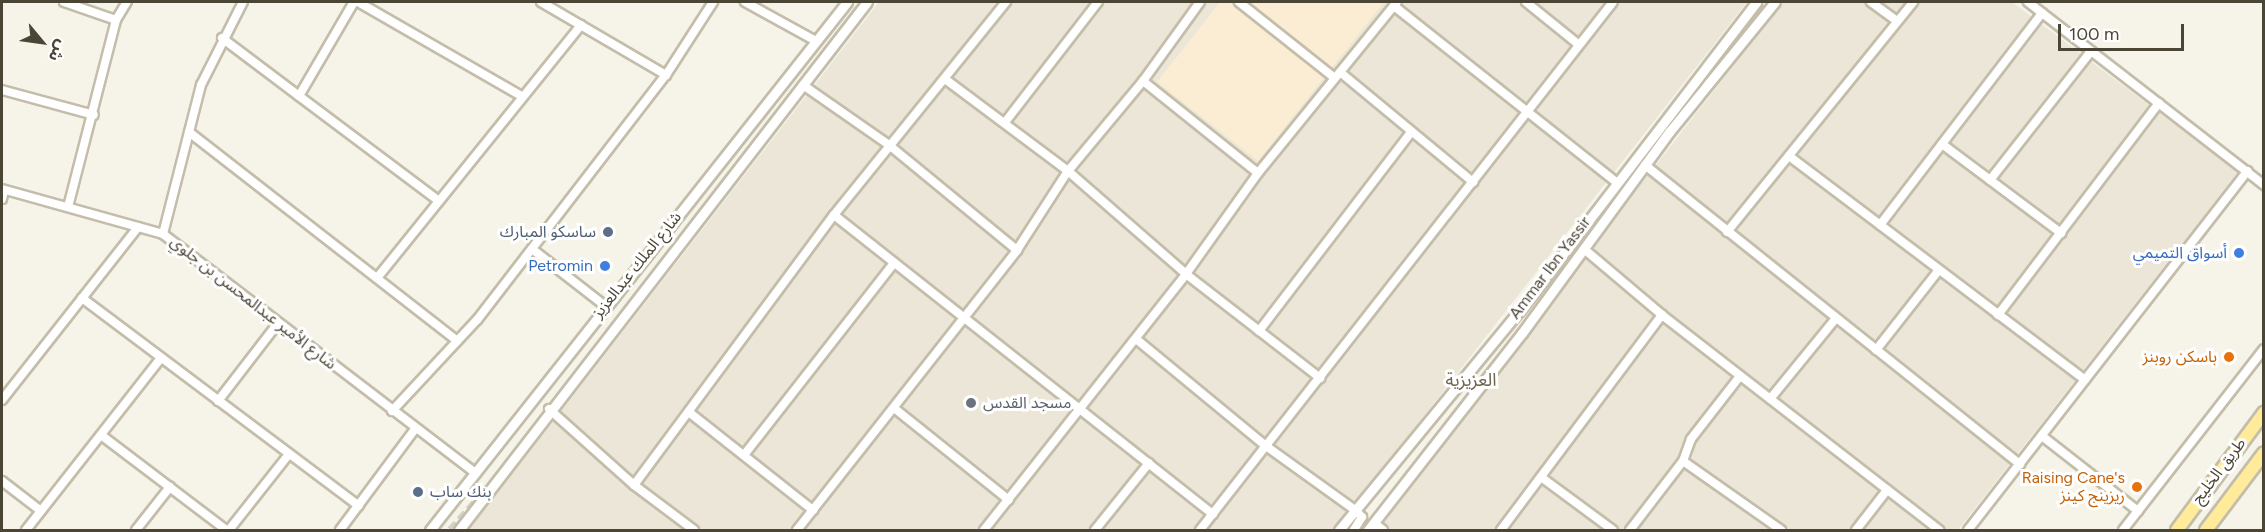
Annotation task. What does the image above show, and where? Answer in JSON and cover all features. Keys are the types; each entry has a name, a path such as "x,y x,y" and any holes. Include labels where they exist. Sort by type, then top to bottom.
{"main road":[{"name":"طريق الخليج","path":"2177,531 2264,413"},
{"name":"طريق الخليج","path":"2206,531 2264,453"}],"street":[{"path":"64,2 116,20"},
{"path":"68,207 94,115 116,20 127,2"},
{"path":"163,234 201,85 222,38 243,2"},
{"path":"299,96 356,2 523,97"},
{"path":"541,2 666,75"},
{"path":"392,411 457,342 532,249 666,75 713,2"},
{"path":"745,2 814,40"},
{"name":"شارع الملك عبدالعزيز","path":"429,531 604,305 814,40 847,2"},
{"name":"شارع الملك عبدالعزيز","path":"459,531 549,409 867,2"},
{"path":"634,485 690,413 834,215 1006,2"},
{"path":"1006,121 1098,2"},
{"path":"797,531 1017,250 1068,171 1143,81 1200,2"},
{"path":"1239,2 1338,75 1473,182"},
{"path":"1526,2 1578,44"},
{"path":"1200,531 1613,2"},
{"name":"Ammar Ibn Yassir","path":"1339,531 1520,309 1615,181 1756,2"},
{"name":"Ammar Ibn Yassir","path":"1371,527 1584,249 1645,165 1775,2"},
{"path":"1871,2 1897,21"},
{"path":"1727,232 1913,2"},
{"path":"2028,2 2264,185"},
{"path":"984,531 1186,274 1258,172 1395,4 1615,181"},
{"path":"1880,225 2043,13"},
{"path":"377,278 581,25"},
{"path":"222,38 439,201"},
{"path":"1990,180 2091,51"},
{"path":"945,79 1006,121 1068,171 1186,274 1320,378"},
{"path":"1143,81 1258,172"},
{"path":"803,85 889,145 1017,250"},
{"path":"2,90 94,115"},
{"path":"1998,315 2159,103"},
{"path":"189,132 457,342"},
{"path":"1259,331 1411,132"},
{"path":"1942,144 2061,233"},
{"path":"1789,156 2085,380"},
{"path":"1645,165 2020,464"},
{"path":"1968,531 2247,171"},
{"path":"2,200 3,189"},
{"name":"شارع الأمير عبدالمحسن بن جلوي","path":"3,189 163,234 415,429 476,473"},
{"path":"834,215 1213,514"},
{"path":"2,400 138,226"},
{"path":"532,249 604,305"},
{"path":"1584,249 1662,315 1940,531"},
{"path":"744,455 894,263"},
{"path":"1876,350 1939,270"},
{"path":"82,298 359,506"},
{"path":"1501,531 1662,315"},
{"path":"1770,399 1836,318"},
{"path":"218,400 278,323"},
{"path":"1136,339 1266,446 1355,510 1362,517 1354,531"},
{"path":"2123,531 2264,349"},
{"path":"26,531 162,358"},
{"path":"1630,531 1683,461 1691,439 1740,376"},
{"path":"894,408 1009,500"},
{"path":"549,409 634,485 694,531"},
{"path":"690,413 813,510"},
{"path":"340,531 415,429"},
{"path":"101,435 228,531 289,454"},
{"path":"2042,436 2138,511"},
{"path":"1683,461 1781,531"},
{"path":"1095,531 1149,463"},
{"path":"1541,477 1613,531"},
{"path":"2,481 41,511"},
{"path":"136,531 170,487"},
{"path":"1856,531 1887,490"},
{"path":"1371,527 1383,531"}],"shaded area":[{"path":"879,2 1747,2 1335,530 469,530"},
{"path":"1220,2 1384,2 1258,161 1157,82"},
{"path":"1783,2 2012,2 2238,172 1958,530 1371,530"}],"tunnel":[{"path":"451,530 485,492"}],"place":[{"name":"ساسكو المبارك","path":"608,232"},
{"name":"أسواق التميمي","path":"2239,253"},
{"name":"Petromin","path":"605,266"},
{"name":"باسكن روبنز","path":"2229,357"},
{"name":"مسجد القدس","path":"971,403"},
{"name":"Raising Cane's ريزينج كينز","path":"2137,487"},
{"name":"بنك ساب","path":"418,492"}],"district":[{"name":"العزيزية","path":"1471,380"}]}
